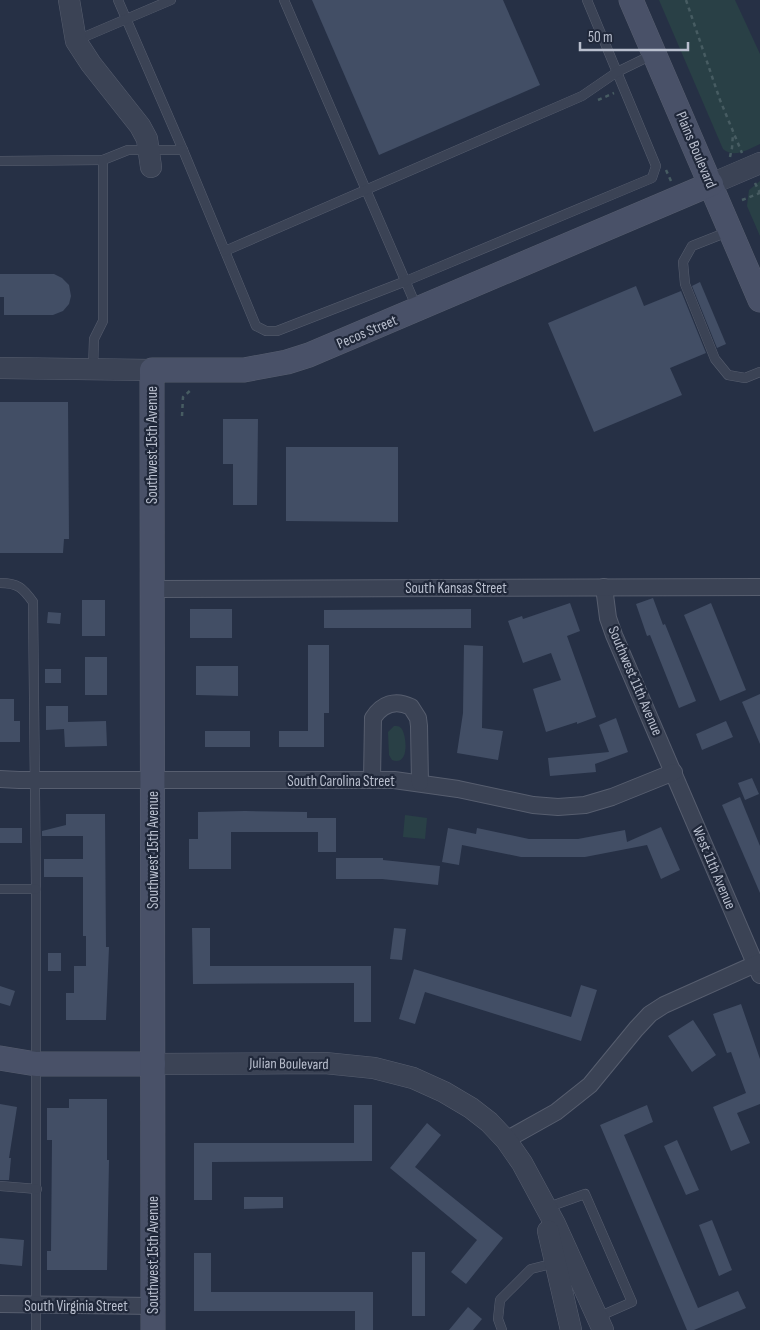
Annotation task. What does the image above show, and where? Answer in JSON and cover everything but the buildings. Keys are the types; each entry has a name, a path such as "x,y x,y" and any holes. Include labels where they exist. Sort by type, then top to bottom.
{"main road":[{"name":"Plains Boulevard","path":"631,0 760,300"},
{"name":"Pecos Street","path":"152,370 244,370 287,362 334,346 711,184"},
{"name":"Southwest 15th Avenue","path":"152,370 153,1330"},
{"name":"Julian Boulevard","path":"0,1058 36,1064 153,1064"}],"street":[{"path":"69,0 76,40 91,64 140,126 147,139 150,159"},
{"path":"711,184 746,163"},
{"name":"Pecos Street","path":"0,368 152,370"},
{"name":"Southwest 11th Avenue","path":"604,587 608,618 614,635 674,772"},
{"name":"South Kansas Street","path":"152,589 760,587"},
{"path":"372,780 373,718 378,710 386,704 395,703 411,707 418,718 420,783"},
{"name":"South Carolina Street","path":"0,779 152,781 372,780 420,783 534,805 558,807 584,805 612,797 674,772"},
{"name":"West 11th Avenue","path":"674,772 759,967"},
{"path":"506,1140 556,1112 590,1085 623,1043 650,1014 664,1004 759,967"},
{"name":"Julian Boulevard","path":"153,1064 325,1063 374,1068 413,1078 444,1092 470,1108 489,1122 506,1140 522,1164 532,1184 542,1206 571,1330"},
{"name":"Julian Boulevard","path":"532,1184 546,1208 577,1272 596,1326"},
{"path":"556,1264 596,1326"},
{"name":"South Virginia Street","path":"0,1304 36,1306 153,1306"}],"lane":[{"path":"118,0 256,326 266,331 277,331 406,281 652,178 656,166 587,0"},
{"path":"76,40 170,0"},
{"path":"284,0 418,310"},
{"path":"225,251 582,96 617,72 654,54"},
{"path":"0,160 103,160 128,150 150,159 183,150"},
{"path":"93,370 94,339 103,321 103,160"},
{"path":"730,230 692,246 683,262 686,284 715,360 728,375 745,378 760,372"},
{"path":"0,583 8,583 24,589 34,602 36,1330"},
{"path":"0,888 36,889"},
{"path":"0,1186 37,1189"},
{"path":"546,1208 585,1194 632,1302 596,1326"},
{"path":"502,1330 498,1319 500,1300 531,1269 556,1264"}],"path":[{"path":"686,0 720,100 746,163"},
{"path":"733,131 732,148 746,163"},
{"path":"742,200 760,193"},
{"path":"182,416 183,397 192,389"}],"green space":[{"path":"659,0 735,0 760,54 760,144 737,153 728,152 723,149"},
{"path":"760,181 760,236 747,206 749,190"},
{"path":"394,726 398,726 403,731 406,748 402,759 398,761 392,760 389,755 388,732"},
{"path":"405,815 427,818 425,839 403,837"}]}
